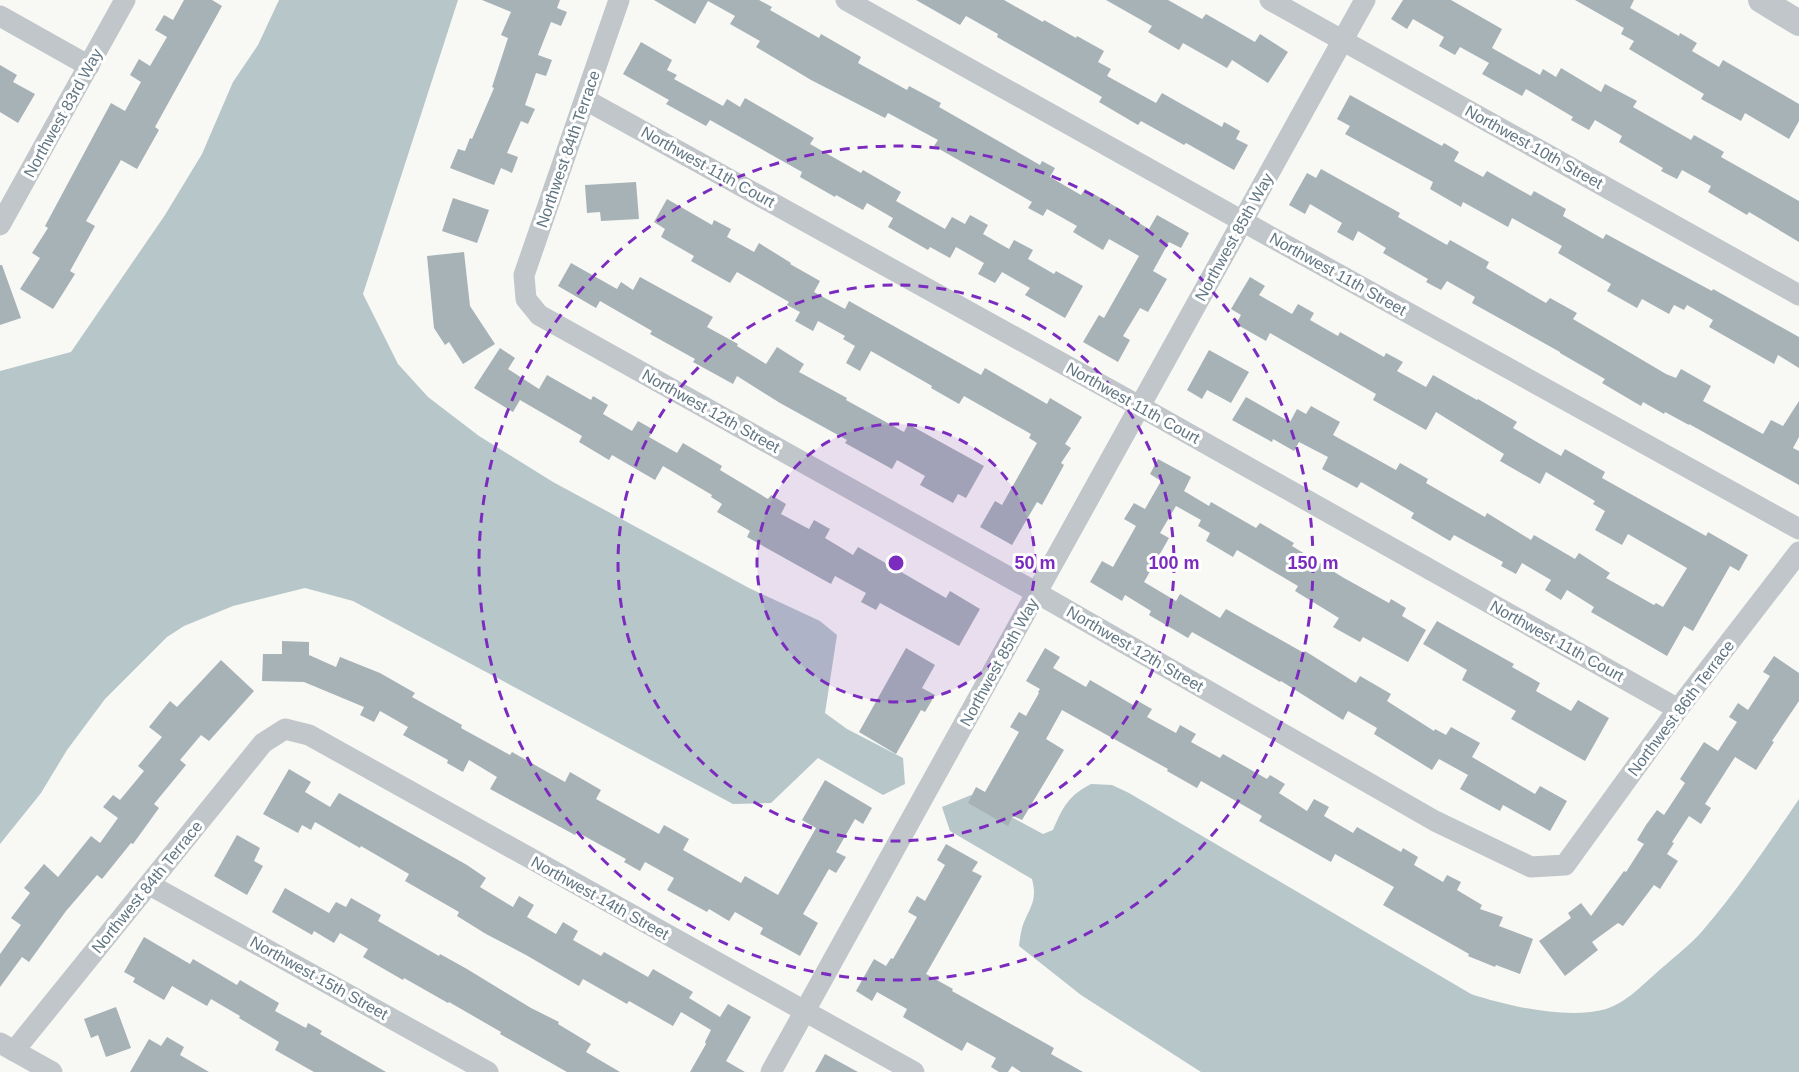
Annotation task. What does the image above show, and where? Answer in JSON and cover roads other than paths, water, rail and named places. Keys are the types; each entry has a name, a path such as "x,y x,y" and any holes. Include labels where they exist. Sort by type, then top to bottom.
{"street":[{"name":"Northwest 83rd Way","path":"0,225 125,0"},
{"name":"Northwest 84th Terrace","path":"526,298 524,275 619,0"},
{"name":"Northwest 11th Street","path":"846,0 1799,529"},
{"name":"Northwest 10th Street","path":"1270,0 1799,295"},
{"name":"Northwest 85th Way","path":"771,1072 1365,0"},
{"path":"1761,0 1799,23"},
{"path":"0,16 89,66"},
{"name":"Northwest 11th Court","path":"586,100 1141,407 1678,709"},
{"name":"Northwest 12th Street","path":"526,298 539,315 1037,593 1435,821 1531,867 1565,865"},
{"name":"Northwest 86th Terrace","path":"1565,865 1678,709 1799,552"},
{"name":"Northwest 84th Terrace","path":"7,1047 150,885 264,743 285,729"},
{"name":"Northwest 14th Street","path":"285,729 309,735 914,1072"},
{"name":"Northwest 15th Street","path":"150,885 488,1072"},
{"path":"7,1047 52,1072"}]}
